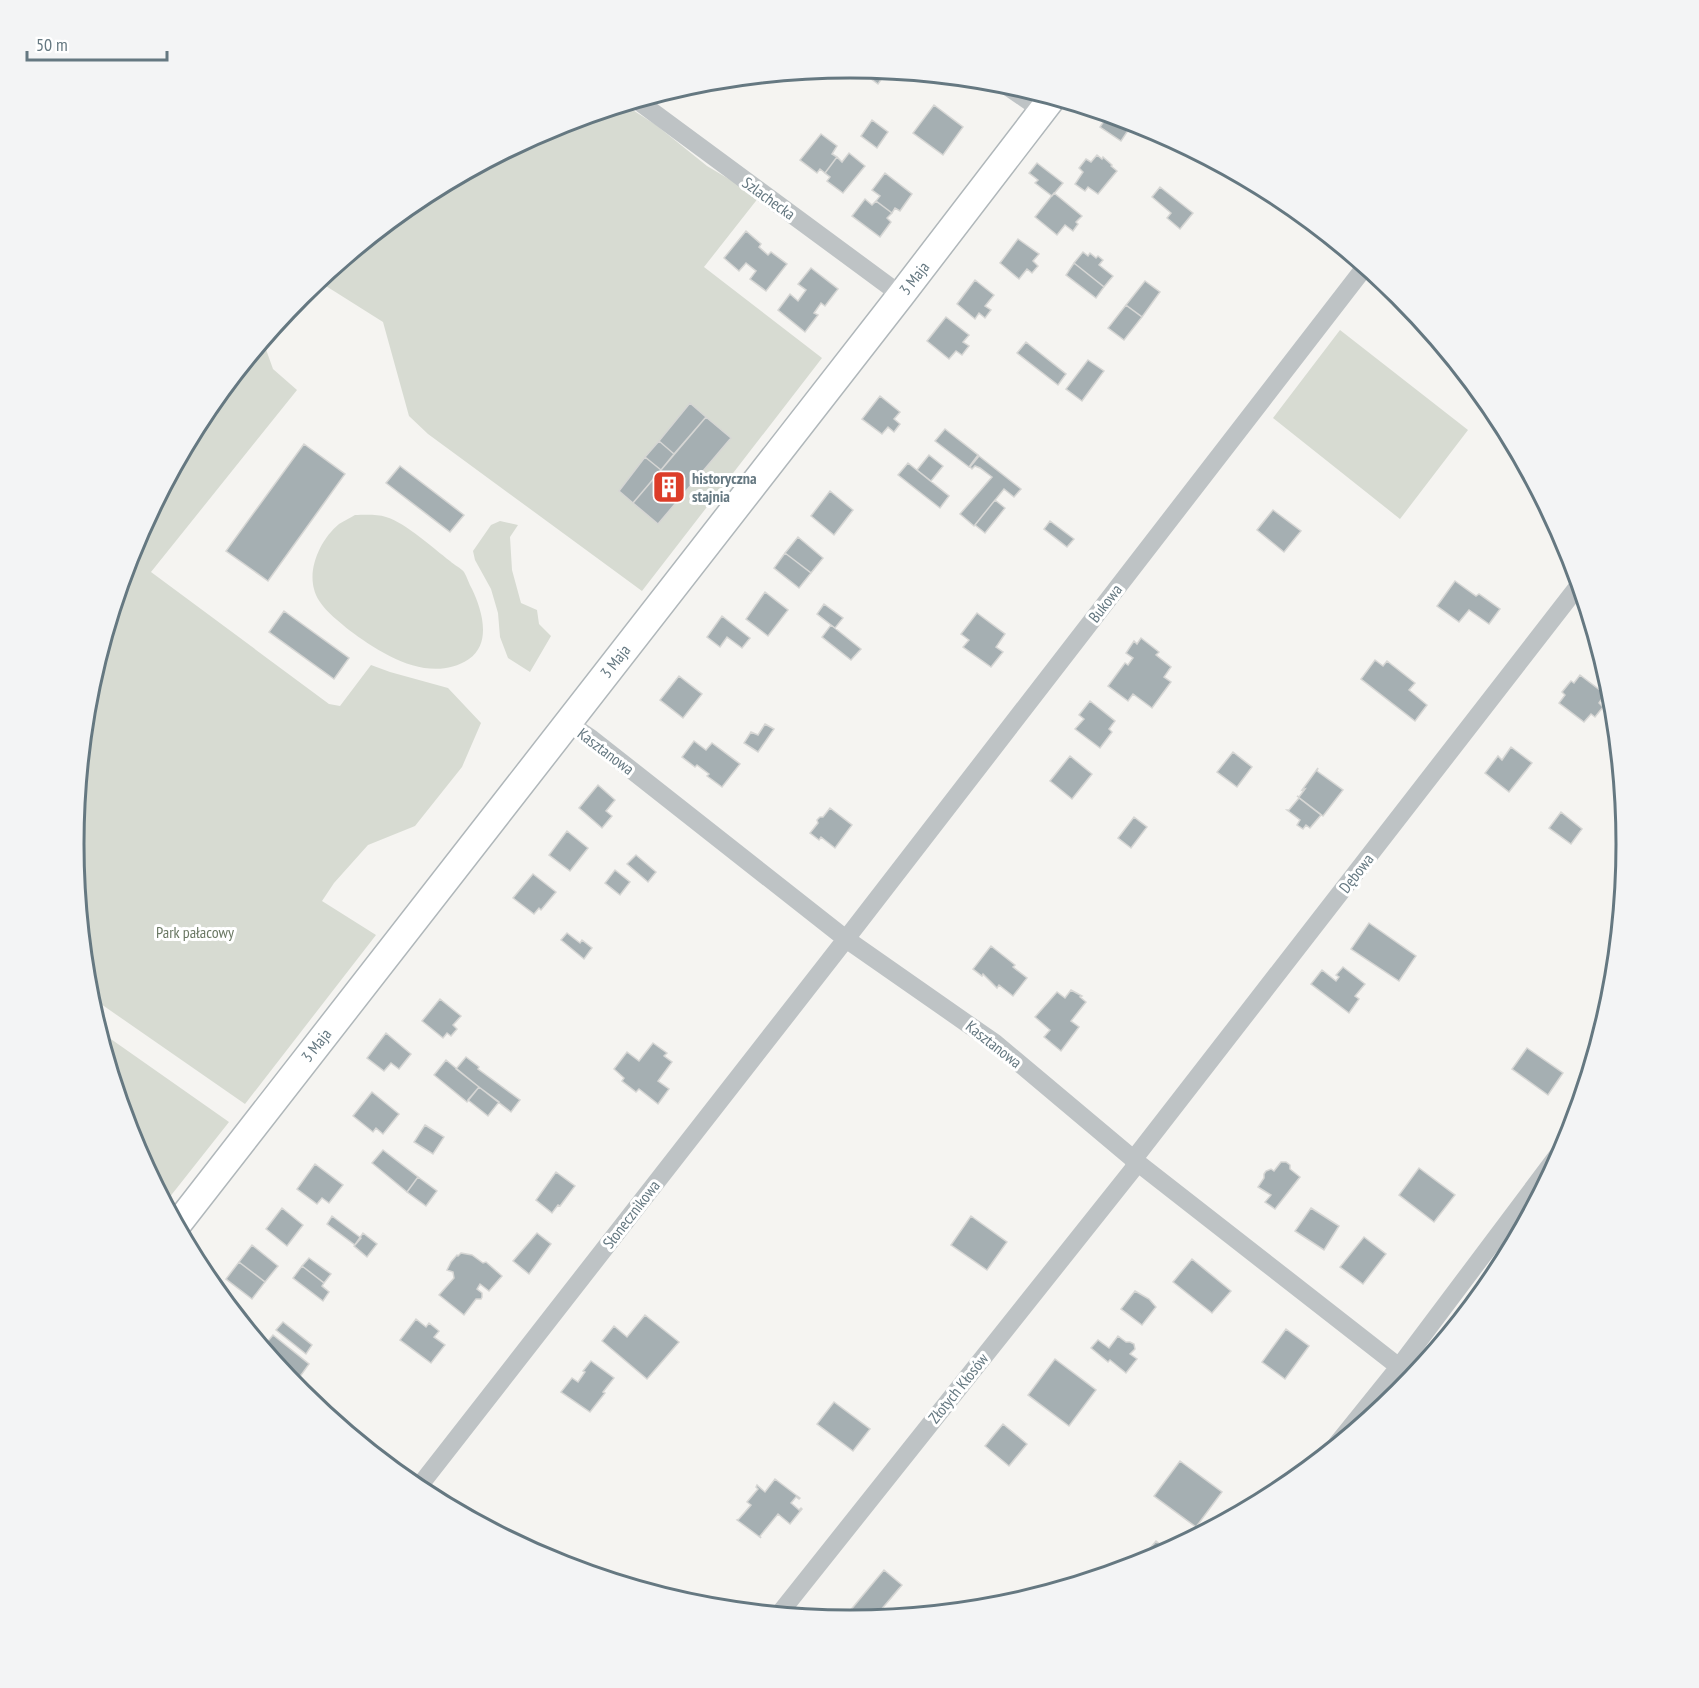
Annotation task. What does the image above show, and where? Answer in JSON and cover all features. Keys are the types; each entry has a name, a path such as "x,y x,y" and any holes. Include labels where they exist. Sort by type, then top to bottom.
{"street":[{"name":"3 Maja","path":"182,1219 1048,104"},
{"name":"Szlachecka","path":"645,106 901,295"},
{"name":"Bukowa","path":"846,939 1360,273"},
{"name":"Dębowa","path":"1135,1162 1573,593"},
{"name":"Kasztanowa","path":"567,722 592,739 846,939 995,1043 1135,1162 1405,1371"},
{"name":"Słonecznikowa","path":"424,1481 846,939"},
{"name":"Złotych Kłosów","path":"785,1607 1135,1162"},
{"path":"1413,1362 1530,1197"}],"green space":[{"path":"632,110 656,125 707,166 759,197 704,267 822,358 642,591 428,434 409,416 383,322 325,286 383,236 424,207 467,181 556,136"},
{"path":"1340,330 1468,430 1400,519 1273,418"},
{"name":"Park pałacowy","path":"266,349 273,369 297,390 151,572 329,704 340,706 371,665 448,688 481,723 462,767 415,826 368,845 334,883 322,901 376,935 245,1104 101,1004 90,944 85,894 85,794 98,695 124,598 142,551 162,505 186,461 213,418"},
{"path":"355,515 379,515 394,520 419,536 464,572 476,597 483,626 481,644 469,659 454,666 438,669 422,668 406,663 391,657 362,639 323,607 316,595 313,581 318,554 333,530"},
{"path":"500,521 518,525 510,537 512,570 521,603 537,610 539,624 551,636 530,672 508,658 500,637 498,613 491,589 475,560 473,551 491,525"},
{"path":"109,1038 229,1122 170,1197 142,1137 124,1090"}],"building":[{"path":"871,79 881,79 878,84"},
{"path":"934,105 963,127 943,155 913,133"},
{"path":"872,120 888,132 877,148 861,136"},
{"path":"1104,122 1128,131 1121,141 1100,127"},
{"path":"821,134 837,146 832,154 837,157 825,173 820,169 817,173 800,160"},
{"path":"849,153 865,166 843,193 827,181 830,177 825,173 837,157 842,162"},
{"path":"1097,155 1102,159 1103,157 1117,171 1098,194 1088,187 1085,191 1075,184 1083,172 1079,168 1086,159 1091,162"},
{"path":"1037,163 1063,183 1052,196 1035,183 1038,180 1029,173"},
{"path":"885,173 912,194 900,211 895,208 892,213 876,201 880,196 872,190"},
{"path":"1160,187 1193,213 1180,229 1167,218 1171,213 1152,197"},
{"path":"1054,193 1082,216 1076,222 1078,224 1073,231 1065,225 1057,235 1035,217"},
{"path":"865,199 872,205 876,201 892,213 887,218 891,222 880,237 852,216"},
{"path":"746,231 761,244 759,247 768,255 771,252 787,264 766,291 750,279 756,271 746,263 739,271 724,258"},
{"path":"1018,239 1039,254 1033,261 1038,266 1032,273 1027,269 1019,279 1000,263"},
{"path":"1083,252 1088,256 1090,253 1096,258 1098,256 1103,260 1099,265 1113,276 1104,287 1074,263"},
{"path":"1074,263 1104,287 1096,298 1066,275"},
{"path":"811,268 838,289 825,306 821,303 814,313 818,315 805,332 778,310 790,294 798,301 806,290 798,284"},
{"path":"975,280 994,295 985,306 991,310 985,318 979,313 975,319 957,304"},
{"path":"1145,281 1160,292 1142,317 1126,305"},
{"path":"1126,305 1142,317 1124,340 1108,328"},
{"path":"946,317 969,335 963,342 969,346 962,355 956,351 949,359 927,341"},
{"path":"1026,342 1066,374 1058,385 1017,353"},
{"path":"1088,360 1104,371 1082,401 1066,389"},
{"path":"880,396 900,412 894,419 900,424 894,432 888,427 882,434 862,419"},
{"path":"690,403 706,417 674,454 659,441"},
{"name":"historyczna stajnia","path":"706,417 731,438 658,524 633,503"},
{"path":"945,429 978,455 969,467 935,441"},
{"path":"659,441 674,454 661,470 645,457"},
{"path":"304,444 345,474 268,581 226,551"},
{"path":"929,455 943,466 931,481 917,470"},
{"path":"979,456 1021,489 1014,497 1004,489 974,526 960,514 992,477 980,468 970,467"},
{"path":"645,457 661,470 633,503 619,491"},
{"path":"908,463 949,496 940,508 898,475"},
{"path":"400,466 464,515 450,532 386,483"},
{"path":"830,491 853,510 834,535 811,516"},
{"path":"995,500 1005,508 985,533 975,525"},
{"path":"1273,510 1301,531 1284,552 1257,530"},
{"path":"1050,521 1074,539 1067,547 1044,529"},
{"path":"798,537 823,558 811,573 785,553"},
{"path":"785,553 811,573 799,588 774,568"},
{"path":"1455,581 1500,609 1489,624 1469,610 1459,622 1437,606"},
{"path":"765,592 788,610 768,636 746,619"},
{"path":"824,604 843,618 835,628 817,614"},
{"path":"284,611 349,658 334,679 269,632"},
{"path":"977,613 1005,634 996,647 1003,652 991,667 963,647 969,640 961,634"},
{"path":"722,616 750,638 742,648 727,637 720,647 707,637"},
{"path":"831,625 861,649 851,660 822,637"},
{"path":"1141,638 1159,652 1156,655 1171,667 1164,677 1171,682 1152,708 1133,694 1128,701 1108,686 1125,663 1128,665 1133,658 1126,653 1134,641 1137,644"},
{"path":"1375,660 1383,666 1387,661 1415,683 1409,690 1427,705 1415,721 1361,679"},
{"path":"1580,675 1600,690 1602,699 1599,703 1603,707 1595,717 1591,714 1584,722 1559,703 1565,695 1562,692 1571,681 1574,683"},
{"path":"679,676 702,694 683,718 660,700"},
{"path":"1090,701 1115,721 1109,729 1112,732 1100,748 1075,729 1084,719 1079,715"},
{"path":"765,724 774,729 758,752 744,743 751,732 758,735"},
{"path":"694,741 706,750 712,743 740,764 722,787 697,765 695,767 682,757"},
{"path":"1511,747 1532,763 1509,792 1485,773 1498,756 1502,760"},
{"path":"1233,752 1252,767 1237,787 1217,772"},
{"path":"1070,756 1092,774 1072,799 1050,781"},
{"path":"1318,768 1317,771 1343,790 1323,816 1297,796 1299,797 1305,789 1302,790"},
{"path":"598,785 615,800 606,811 612,816 602,828 579,808"},
{"path":"1299,798 1321,815 1310,828 1306,825 1303,829 1297,825 1300,820 1287,810"},
{"path":"830,808 852,825 835,848 821,837 819,840 810,833 818,823 817,820 823,817"},
{"path":"1561,812 1582,829 1571,844 1549,828"},
{"path":"1134,817 1147,827 1131,848 1118,838"},
{"path":"567,831 588,848 570,871 549,855"},
{"path":"636,855 656,872 648,882 627,864"},
{"path":"615,870 630,882 620,895 605,883"},
{"path":"533,874 556,892 541,910 539,908 534,914 513,898"},
{"path":"1369,923 1416,956 1399,981 1351,949"},
{"path":"567,933 580,943 582,940 592,948 584,959 561,940"},
{"path":"991,946 1027,978 1013,996 999,985 997,988 983,974 982,976 973,969"},
{"path":"1343,967 1365,984 1355,996 1359,999 1349,1013 1311,984 1322,970 1336,981 1339,977 1336,975"},
{"path":"1071,990 1082,996 1080,997 1086,1002 1071,1021 1079,1027 1061,1051 1044,1037 1050,1030 1035,1017 1057,992 1065,998"},
{"path":"440,999 461,1016 453,1025 457,1029 451,1036 447,1033 443,1038 422,1021"},
{"path":"386,1033 411,1054 399,1069 391,1063 384,1071 367,1058"},
{"path":"653,1043 667,1053 664,1056 672,1062 658,1081 669,1089 658,1104 639,1089 636,1092 622,1081 624,1078 614,1069 627,1052 639,1061"},
{"path":"1527,1048 1563,1073 1548,1095 1512,1069"},
{"path":"466,1057 479,1067 478,1069 520,1100 511,1112 456,1069"},
{"path":"446,1060 479,1087 467,1102 434,1075"},
{"path":"479,1087 499,1102 488,1116 468,1100"},
{"path":"372,1092 399,1114 383,1134 376,1128 373,1132 353,1116"},
{"path":"425,1125 444,1137 433,1154 414,1142"},
{"path":"383,1150 418,1177 407,1192 372,1163"},
{"path":"1281,1162 1290,1165 1290,1169 1300,1177 1275,1209 1265,1202 1271,1195 1258,1187 1266,1171 1271,1169 1274,1171"},
{"path":"315,1164 343,1185 329,1203 322,1198 317,1204 297,1189"},
{"path":"1419,1168 1455,1195 1434,1222 1399,1195"},
{"path":"556,1172 575,1186 552,1213 536,1200"},
{"path":"418,1177 437,1191 426,1206 407,1192"},
{"path":"282,1208 303,1225 287,1246 266,1229"},
{"path":"1311,1208 1339,1226 1324,1250 1295,1231"},
{"path":"332,1216 361,1238 355,1245 327,1224"},
{"path":"971,1216 1007,1242 987,1270 951,1245"},
{"path":"363,1233 377,1244 367,1257 354,1246"},
{"path":"537,1233 551,1244 529,1274 513,1261"},
{"path":"1364,1237 1386,1254 1363,1284 1340,1267"},
{"path":"252,1245 278,1266 265,1282 239,1262"},
{"path":"461,1253 472,1255 483,1263 486,1262 502,1276 489,1291 480,1284 477,1289 482,1293 481,1299 476,1299 464,1315 439,1295 454,1278 453,1272 447,1270 451,1262"},
{"path":"309,1258 331,1274 324,1283 302,1266"},
{"path":"1192,1259 1231,1291 1212,1313 1173,1282"},
{"path":"239,1262 265,1282 252,1299 226,1279"},
{"path":"302,1266 324,1283 322,1286 329,1292 323,1301 293,1278"},
{"path":"1135,1291 1149,1299 1156,1307 1142,1325 1121,1309"},
{"path":"645,1315 679,1342 647,1379 602,1341 614,1326 627,1337"},
{"path":"416,1319 426,1327 429,1323 439,1331 434,1337 445,1345 431,1363 400,1340"},
{"path":"283,1322 312,1345 306,1354 276,1330"},
{"path":"1286,1329 1309,1346 1285,1379 1262,1362"},
{"path":"273,1335 309,1364 300,1377 274,1349 268,1341"},
{"path":"1118,1336 1134,1344 1135,1349 1130,1354 1137,1359 1126,1373 1091,1348 1098,1340 1109,1348"},
{"path":"1055,1359 1096,1390 1069,1426 1028,1395"},
{"path":"591,1361 614,1378 590,1412 561,1392 572,1378 578,1382"},
{"path":"834,1402 870,1429 853,1451 817,1424"},
{"path":"1003,1424 1027,1444 1009,1466 985,1446"},
{"path":"1180,1461 1222,1492 1196,1527 1154,1496"},
{"path":"775,1479 800,1498 796,1497 791,1503 799,1510 802,1509 790,1524 778,1514 760,1536 761,1538 737,1520 751,1505 747,1502 758,1489 757,1485 765,1492"},
{"path":"1156,1541 1160,1544 1149,1549"},
{"path":"884,1570 902,1585 882,1609 851,1610"}],"place":[{"name":"historyczna stajnia","path":"669,487"}]}
